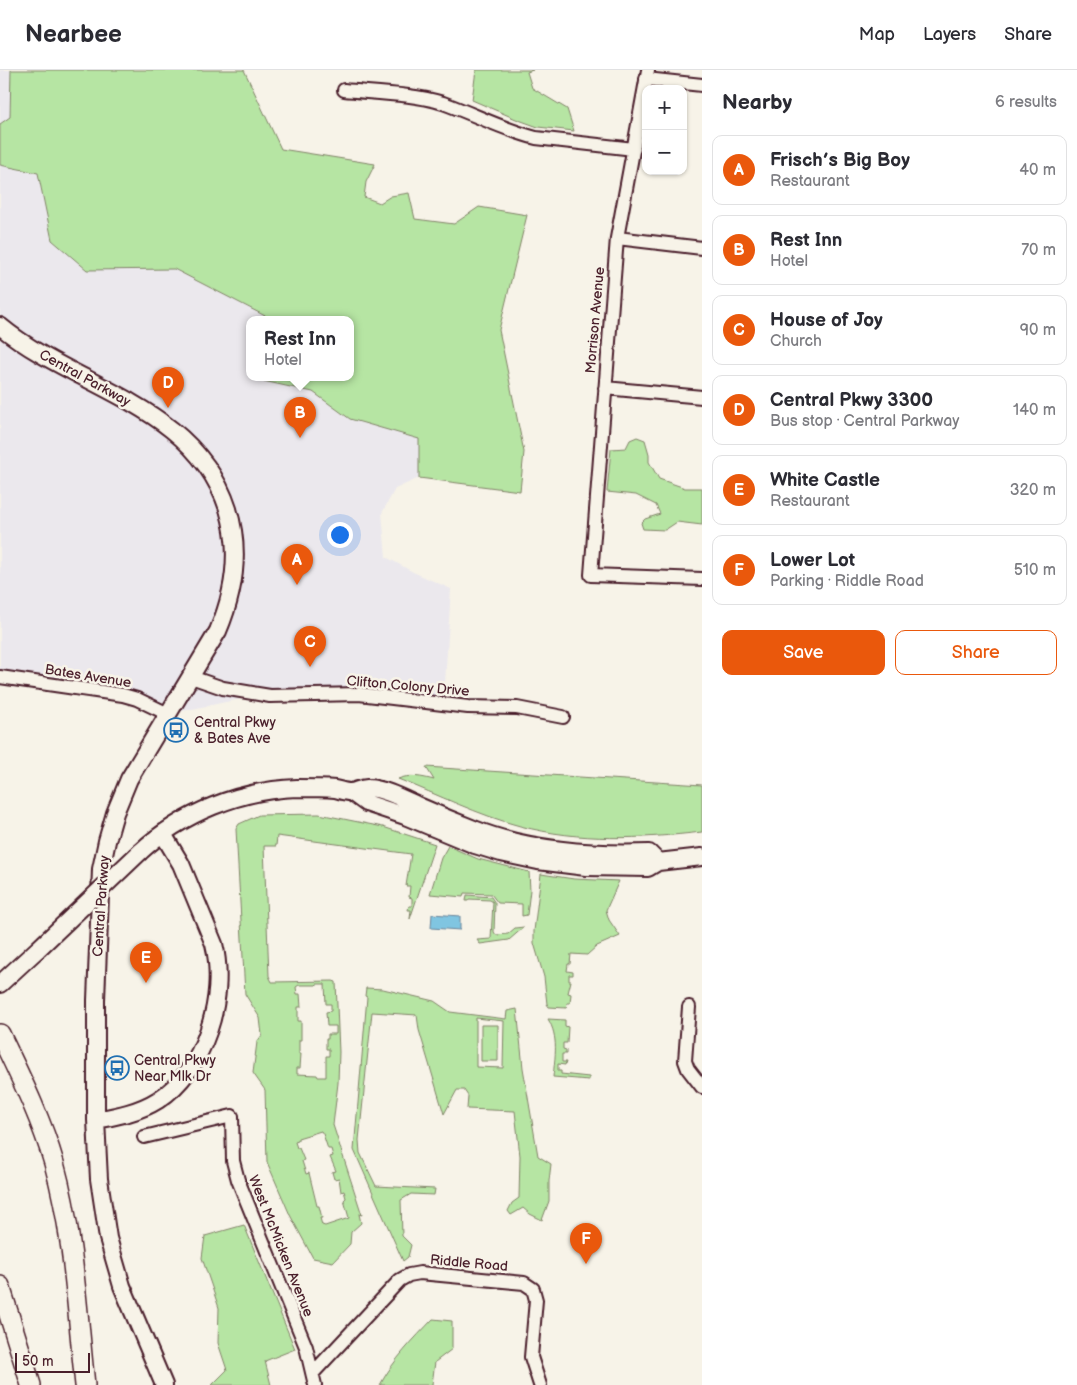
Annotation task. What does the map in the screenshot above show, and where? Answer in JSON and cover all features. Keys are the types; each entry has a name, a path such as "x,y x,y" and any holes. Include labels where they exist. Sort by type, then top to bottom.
{"highway":[{"path":"0,1034 44,1133 62,1195 74,1274 85,1385"},
{"path":"0,1286 31,1385"}],"main road":[{"name":"Central Parkway","path":"0,326 30,348 140,408 168,426 192,447 204,462 217,482 231,520 235,573 226,614 218,631 124,790 107,841 101,869 97,990 96,1120 98,1170 108,1238 130,1307 154,1357 164,1385"},
{"path":"0,984 140,852 163,834 191,816 249,794 268,790 316,788 351,792 368,787 393,794 486,833 539,846 597,853 648,852 658,862 702,858"},
{"path":"96,1120 122,1115 158,1100 174,1086 188,1068 208,1034 219,982 217,957 214,944 181,864 163,834"}],"street":[{"path":"647,75 702,85"},
{"name":"Morrison Avenue","path":"647,75 617,238 591,575 702,578"},
{"path":"344,90 427,99 442,103 522,135 536,138 634,149"},
{"path":"617,238 702,248"},
{"path":"605,388 702,398"},
{"name":"Bates Avenue","path":"0,677 123,695 137,699 168,714"},
{"name":"Clifton Colony Drive","path":"191,677 223,688 270,696 359,694 468,707 517,708 563,717"},
{"path":"689,1007 685,1061 688,1069 702,1087"},
{"name":"West McMicken Avenue","path":"144,1137 232,1116 233,1161 238,1180 306,1347 314,1379"},
{"name":"Riddle Road","path":"314,1379 400,1280 408,1274 420,1273 524,1283 533,1290 536,1308 531,1357 540,1385"}],"shaded area":[{"path":"0,70 11,70 10,117 0,124"},
{"path":"0,165 38,173 52,240 87,270 174,269 265,316 246,316 246,381 264,381 313,392 350,419 419,439 419,478 395,489 382,513 386,557 413,572 451,589 444,699 279,691 168,714 137,699 0,674"}],"green space":[{"path":"11,70 244,70 281,149 375,164 366,182 364,197 380,203 391,196 409,193 415,219 454,224 479,207 527,215 499,330 524,452 520,491 419,478 419,439 350,419 313,392 264,381 354,381 354,316 265,316 174,269 87,270 52,240 38,173 0,165 0,124 10,117"},
{"path":"476,70 533,70 527,72 532,88 567,109 574,131 538,127 472,100"},
{"path":"637,437 645,440 649,462 659,479 685,488 702,488 702,525 677,522 665,530 643,529 641,523 645,519 660,514 656,505 636,495 607,492 611,449 626,448 630,440"},
{"path":"426,767 702,785 702,832 611,838 565,835 520,826 474,811 398,779 411,776 434,780"},
{"path":"319,814 383,827 435,844 410,919 411,910 408,910 409,906 412,906 412,898 409,897 410,886 406,886 411,854 277,836 276,846 264,846 269,976 272,982 336,982 339,1052 338,1083 333,1125 362,1215 359,1214 361,1223 351,1232 350,1244 333,1262 313,1258 290,1215 267,1162 265,1090 253,1073 257,1042 262,1035 260,1018 245,994 236,829 239,824 259,815","holes":["325,984 326,1004 331,1004 331,1011 326,1012 327,1026 336,1026 336,1034 328,1034 328,1039 326,1039 326,1049 329,1049 329,1056 326,1056 326,1077 297,1074 297,1068 300,1068 301,1054 299,1054 301,1021 298,1021 298,1007 301,1007 300,994 297,994 296,987 299,985","321,1131 328,1149 331,1149 333,1156 330,1157 336,1171 332,1172 334,1179 339,1178 341,1192 344,1191 346,1198 344,1200 349,1218 325,1226 322,1225 320,1218 322,1218 309,1173 306,1174 302,1161 304,1160 295,1142 298,1141 298,1138"]},
{"path":"448,846 478,859 529,872 530,890 527,915 522,916 522,904 498,903 491,894 464,893 463,897 430,894 441,858"},
{"path":"541,874 574,879 619,881 606,910 609,920 620,936 597,946 587,955 571,954 567,971 573,972 573,975 569,975 569,981 571,981 568,993 571,994 570,1003 567,1003 566,1008 549,1007 547,1004 544,977 534,943"},
{"path":"467,895 491,897 495,903 494,932 496,935 508,934 515,928 524,927 509,940 480,944 477,940 491,939 493,902 490,900 469,899 466,901"},
{"path":"366,988 383,989 434,1001 450,1012 506,1019 507,1011 517,1009 523,1068 538,1156 551,1164 549,1201 542,1220 523,1208 511,1215 508,1211 512,1203 519,1198 520,1156 515,1111 467,1109 468,1096 464,1090 457,1090 444,1114 419,1030 417,1015 372,1012 359,1140 360,1153 376,1186 435,1189 434,1195 411,1194 401,1200 402,1236 411,1245 408,1257 403,1261 354,1150 367,997 365,996","holes":["476,1018 504,1021 503,1068 476,1067"]},
{"path":"548,1019 565,1020 565,1026 568,1027 567,1043 563,1043 563,1049 566,1050 566,1054 562,1054 562,1062 566,1062 565,1065 558,1064 558,1071 561,1071 561,1074 589,1077 589,1080 553,1077 555,1040"},
{"path":"481,1025 498,1025 498,1061 481,1061"},
{"path":"244,1225 295,1349 265,1361 271,1385 212,1385 227,1370 218,1343 219,1308 202,1258 205,1236"},
{"path":"433,1319 452,1321 452,1349 435,1362 433,1385 380,1385 398,1358"}],"water":[{"path":"432,914 460,916 460,930 431,928"}],"place":[{"name":"Central Pkwy 3300","path":"168,408"},
{"name":"Rest Inn","path":"300,438"},
{"name":"Frisch’s Big Boy","path":"297,585"},
{"name":"House of Joy","path":"310,667"},
{"name":"Central Pkwy & Bates Ave","path":"176,730"},
{"name":"White Castle","path":"146,983"},
{"name":"Central Pkwy Near Mlk Dr","path":"117,1068"},
{"name":"Lower Lot","path":"586,1264"}]}
